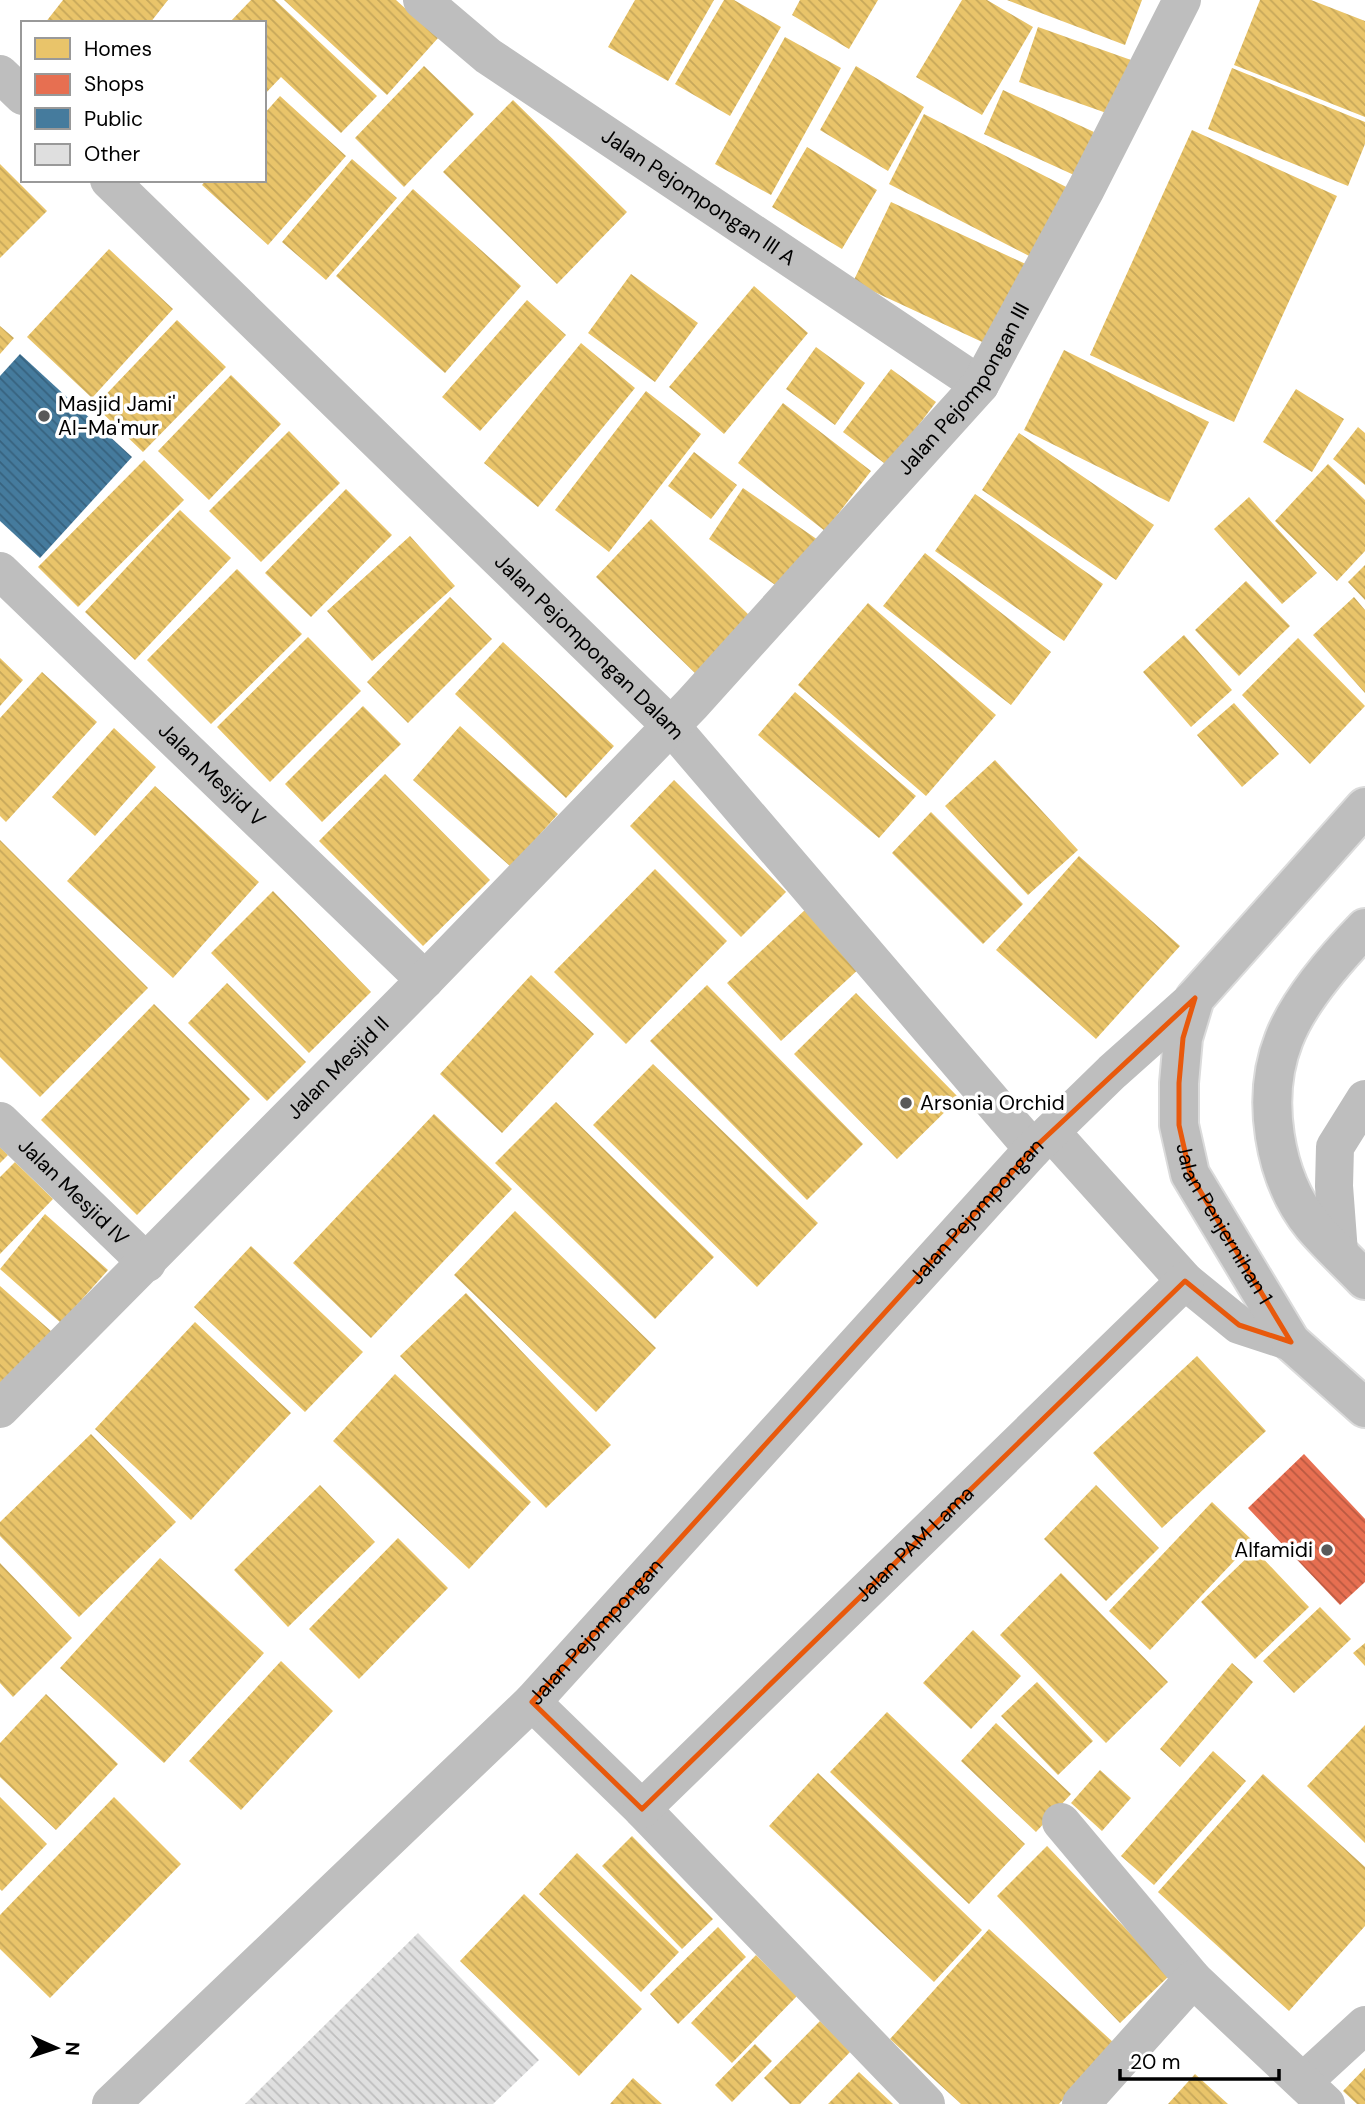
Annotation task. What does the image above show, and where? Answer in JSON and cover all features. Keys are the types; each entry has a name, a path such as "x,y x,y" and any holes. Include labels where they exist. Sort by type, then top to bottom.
{"street":[{"name":"Jalan Pejompongan III A","path":"422,0 488,56 980,385"},
{"name":"Jalan Pejompongan III","path":"671,726 980,385 1086,189 1182,0"},
{"path":"0,74 21,94"},
{"name":"Jalan Pejompongan Dalam","path":"111,182 671,726 1042,1141"},
{"name":"Jalan Mesjid V","path":"0,570 425,980"},
{"name":"Jalan Mesjid II","path":"0,1409 147,1263 671,726"},
{"name":"Jalan Pejompongan","path":"111,2104 532,1702 1042,1141 1112,1072 1195,998 1365,807"},
{"path":"1352,1266 1312,1225 1289,1184 1275,1141 1273,1089 1284,1039 1312,990 1365,928"},
{"name":"Jalan Penjernihan 1","path":"1195,998 1183,1038 1179,1083 1179,1125 1190,1174 1291,1342 1365,1408"},
{"path":"1352,1266 1334,1186 1335,1147 1365,1099"},
{"name":"Jalan Mesjid IV","path":"0,1121 147,1263"},
{"name":"Jalan Pejompongan","path":"1042,1141 1185,1281 1239,1325 1291,1342"},
{"name":"Jalan PAM Lama","path":"642,1808 1185,1281"},
{"path":"532,1702 642,1808 926,2104"},
{"path":"1061,1822 1193,1979 1315,2093 1365,2025"},
{"path":"1081,2104 1193,1979"}],"highlighted area":[{"path":"1195,998 1183,1038 1179,1083 1179,1125 1190,1174 1291,1342 1239,1325 1185,1281 642,1809 532,1702 1033,1149"}],"building: Homes":[{"path":"63,0 168,0 152,21 47,21"},
{"path":"251,0 275,0 377,96 341,133 281,77 266,93 266,21 231,21"},
{"path":"284,0 396,0 438,38 387,95"},
{"path":"635,0 714,0 668,81 608,47"},
{"path":"724,0 734,0 781,27 730,116 675,84"},
{"path":"800,0 878,0 849,49 792,15"},
{"path":"962,0 987,0 1033,27 982,115 916,77"},
{"path":"1007,0 1142,0 1125,45"},
{"path":"1260,0 1311,0 1365,21 1365,117 1234,65"},
{"path":"1038,27 1131,60 1112,115 1019,82"},
{"path":"785,37 841,68 771,195 715,164"},
{"path":"424,66 474,114 404,187 355,138"},
{"path":"856,66 924,107 888,171 820,130"},
{"path":"1232,68 1365,122 1365,144 1348,186 1208,129"},
{"path":"1003,90 1094,132 1074,175 984,134"},
{"path":"280,96 346,156 268,245 202,185 204,182 266,182 266,112"},
{"path":"513,100 627,212 557,284 443,172"},
{"path":"924,114 1074,191 1039,261 889,184"},
{"path":"1192,130 1337,196 1234,422 1090,355"},
{"path":"807,147 877,190 842,249 772,207"},
{"path":"352,159 397,198 326,280 282,242"},
{"path":"0,164 47,211 0,258"},
{"path":"413,189 521,286 445,373 336,276"},
{"path":"891,202 1030,266 993,347 853,282"},
{"path":"109,249 173,309 92,398 27,337"},
{"path":"631,274 698,323 655,382 588,333"},
{"path":"754,286 808,333 724,434 669,387"},
{"path":"527,300 566,335 480,431 442,397"},
{"path":"177,320 226,367 143,452 95,406"},
{"path":"0,326 14,338 0,354"},
{"path":"581,343 635,388 538,507 484,463"},
{"path":"816,347 865,383 835,425 786,389"},
{"path":"1064,350 1209,422 1169,502 1024,430"},
{"path":"891,369 936,402 888,466 843,432"},
{"path":"231,375 281,424 209,500 158,451"},
{"path":"1296,389 1344,419 1312,472 1263,442"},
{"path":"646,391 701,434 609,552 555,510"},
{"path":"783,403 871,471 825,531 738,463"},
{"path":"1358,427 1365,433 1365,485 1333,459"},
{"path":"289,431 340,483 261,562 209,511"},
{"path":"1019,433 1154,525 1116,580 982,490"},
{"path":"694,452 737,485 711,519 668,486"},
{"path":"144,460 184,500 78,607 38,567"},
{"path":"1328,464 1365,500 1365,551 1337,581 1275,521"},
{"path":"743,488 818,540 784,591 709,539"},
{"path":"346,489 392,535 311,617 265,573"},
{"path":"975,494 1103,584 1064,641 935,551"},
{"path":"1249,497 1317,573 1282,604 1214,529"},
{"path":"180,510 231,558 135,660 85,612"},
{"path":"651,519 752,618 697,675 596,577"},
{"path":"410,536 455,586 372,661 327,611"},
{"path":"925,553 1051,652 1011,705 883,606"},
{"path":"1365,565 1365,600 1348,582"},
{"path":"237,569 302,634 211,724 147,660"},
{"path":"1246,581 1290,626 1239,676 1195,630"},
{"path":"450,597 492,639 408,723 367,682"},
{"path":"1354,597 1365,610 1365,693 1313,635"},
{"path":"868,603 996,715 926,796 798,685"},
{"path":"1184,635 1232,690 1191,727 1143,672"},
{"path":"308,637 361,691 270,782 217,727"},
{"path":"1298,638 1365,706 1310,764 1242,695"},
{"path":"503,642 614,746 566,798 455,694"},
{"path":"0,658 23,680 0,706"},
{"path":"42,672 97,722 6,822 0,816 0,718"},
{"path":"795,692 916,796 879,838 758,735"},
{"path":"1234,703 1279,754 1242,787 1197,735"},
{"path":"363,706 401,744 322,822 285,784"},
{"path":"460,726 558,814 511,867 413,780"},
{"path":"114,728 156,767 95,836 52,797"},
{"path":"995,760 1078,850 1028,895 945,806"},
{"path":"385,774 490,880 423,946 319,841"},
{"path":"674,780 786,892 741,937 630,826"},
{"path":"155,786 259,882 173,978 67,881"},
{"path":"931,812 1023,904 983,944 892,853"},
{"path":"0,840 148,988 40,1097 0,1057"},
{"path":"1079,856 1180,946 1096,1039 996,950"},
{"path":"655,869 727,941 626,1044 554,972"},
{"path":"273,891 371,992 309,1053 211,953"},
{"path":"807,908 861,967 781,1041 727,983"},
{"path":"531,975 594,1034 502,1133 440,1074"},
{"path":"227,983 306,1062 267,1101 188,1023"},
{"path":"707,985 863,1144 807,1200 650,1041"},
{"path":"856,993 959,1098 897,1159 794,1054"},
{"path":"154,1004 250,1099 137,1215 41,1120"},
{"path":"653,1064 818,1223 757,1287 593,1125"},
{"path":"556,1102 714,1257 655,1319 495,1163"},
{"path":"434,1114 512,1189 371,1338 293,1263"},
{"path":"0,1147 8,1155 0,1163"},
{"path":"15,1162 53,1199 0,1254 0,1177"},
{"path":"515,1211 656,1348 596,1412 454,1275"},
{"path":"45,1214 108,1270 61,1323 0,1269"},
{"path":"251,1246 363,1352 305,1412 194,1307"},
{"path":"0,1286 52,1332 0,1391"},
{"path":"466,1293 611,1445 546,1508 400,1356"},
{"path":"195,1322 291,1413 191,1520 95,1429"},
{"path":"1197,1356 1266,1431 1162,1528 1093,1453"},
{"path":"395,1374 531,1502 469,1569 333,1441"},
{"path":"91,1434 176,1522 79,1617 0,1536 0,1522"},
{"path":"320,1485 375,1542 288,1627 234,1570"},
{"path":"1096,1485 1159,1548 1106,1601 1044,1539"},
{"path":"1212,1502 1253,1541 1150,1650 1109,1611"},
{"path":"398,1538 448,1588 359,1679 309,1629"},
{"path":"1255,1550 1309,1607 1255,1659 1201,1602"},
{"path":"160,1558 264,1653 164,1763 60,1668"},
{"path":"0,1563 72,1638 13,1697 0,1683"},
{"path":"1061,1573 1168,1682 1106,1743 1000,1635"},
{"path":"1320,1607 1351,1639 1294,1693 1263,1661"},
{"path":"973,1630 1021,1676 971,1729 923,1683"},
{"path":"1365,1643 1365,1666 1353,1653"},
{"path":"281,1661 333,1711 241,1810 189,1761"},
{"path":"1232,1663 1253,1682 1180,1767 1160,1749"},
{"path":"1037,1682 1093,1741 1058,1775 1001,1716"},
{"path":"46,1694 118,1764 56,1830 0,1777 0,1743"},
{"path":"887,1712 1025,1844 969,1904 830,1772"},
{"path":"996,1723 1071,1794 1036,1832 961,1761"},
{"path":"1365,1725 1365,1843 1307,1786"},
{"path":"1213,1751 1246,1781 1154,1885 1121,1856"},
{"path":"1100,1770 1131,1798 1102,1831 1071,1803"},
{"path":"818,1773 982,1930 934,1982 769,1826"},
{"path":"1263,1774 1365,1867 1365,1926 1289,2011 1158,1892"},
{"path":"0,1797 47,1844 2,1891 0,1889"},
{"path":"114,1797 181,1864 50,1998 0,1949 0,1915"},
{"path":"632,1836 713,1919 682,1949 602,1866"},
{"path":"1047,1846 1170,1975 1120,2023 997,1896"},
{"path":"577,1853 679,1952 641,1992 539,1894"},
{"path":"524,1894 642,2009 579,2076 460,1961"},
{"path":"718,1927 746,1957 678,2024 650,1994"},
{"path":"989,1929 1114,2043 1059,2104 961,2104 890,2039"},
{"path":"756,1955 797,1996 732,2063 691,2023"},
{"path":"820,2021 851,2051 800,2104 790,2104 764,2078"},
{"path":"755,2044 772,2061 732,2102 715,2085"},
{"path":"1365,2068 1365,2104 1357,2104 1343,2091"},
{"path":"859,2072 893,2104 828,2104"},
{"path":"1195,2074 1228,2104 1168,2104"},
{"path":"633,2078 662,2104 610,2104"}],"building: Shops":[{"name":"Alfamidi","path":"1304,1454 1365,1519 1365,1582 1340,1605 1248,1508"}],"building: Public":[{"name":"Masjid Jami' Al-Ma'mur","path":"20,354 132,457 40,558 0,521 0,376"}],"building: Other":[{"path":"418,1933 539,2060 493,2104 245,2104"}],"place":[{"name":"Masjid Jami' Al-Ma'mur","path":"44,416"},
{"name":"Arsonia Orchid","path":"906,1103"},
{"name":"Alfamidi","path":"1327,1550"}]}
